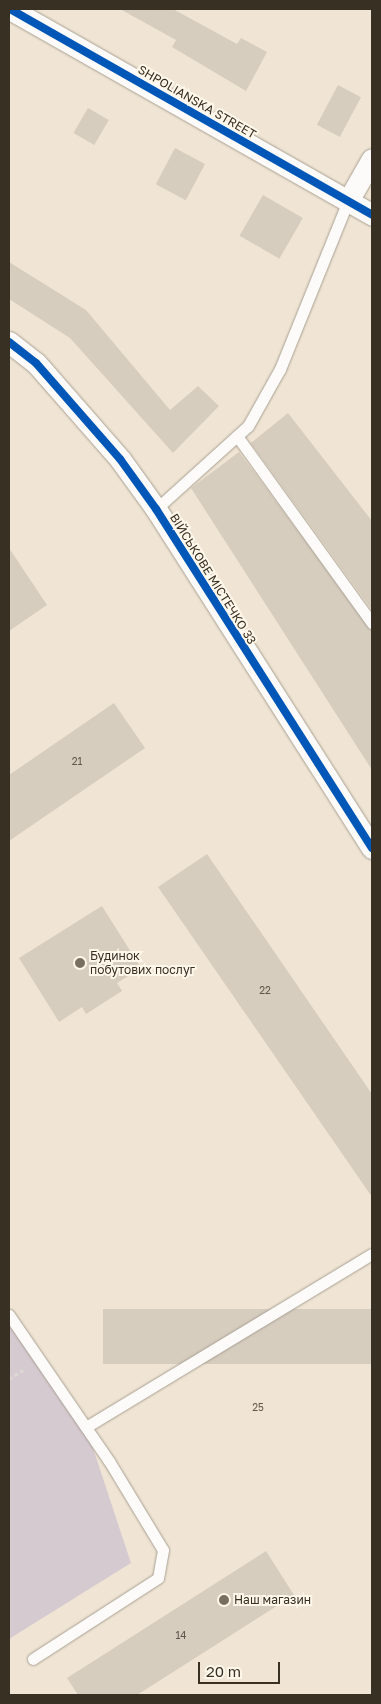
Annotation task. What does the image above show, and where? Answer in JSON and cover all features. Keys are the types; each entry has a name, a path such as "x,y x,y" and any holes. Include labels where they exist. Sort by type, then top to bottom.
{"street":[{"name":"SHPOLIANSKA STREET","path":"10,9 372,215"},
{"path":"348,201 372,159"},
{"name":"ВІЙСЬКОВЕ МІСТЕЧКО 33","path":"9,342 36,363 120,459 156,509 372,848"}],"lane":[{"path":"156,509 248,426 280,369 348,201"},
{"path":"237,436 372,623"},
{"path":"86,1427 372,1254"},
{"path":"9,1315 86,1427 150,1526 163,1550 163,1562 158,1578 145,1589 33,1659"}],"shaded area":[{"path":"9,1312 86,1427 131,1563 9,1639"}],"building":[{"path":"120,9 173,9 237,44 241,38 267,52 246,91 172,47 176,40"},
{"path":"338,85 361,97 340,137 317,125"},
{"path":"88,108 109,120 94,145 74,133"},
{"path":"175,148 205,164 186,200 156,184"},
{"path":"263,195 303,218 279,259 240,236"},
{"path":"9,262 86,310 170,410 198,386 219,406 173,453 70,338 9,299"},
{"path":"288,413 372,521 372,610 251,443"},
{"path":"239,452 372,630 372,770 191,488"},
{"path":"9,548 47,605 9,631"},
{"path":"114,703 145,748 9,841 9,775"},
{"path":"207,854 372,1094 372,1197 158,887"},
{"name":"Будинок побутових послуг","path":"102,906 141,968 117,983 122,991 86,1014 82,1007 59,1022 19,958"},
{"path":"103,1309 372,1309 372,1364 103,1364"},
{"path":"266,1551 294,1595 137,1695 78,1695 67,1678"}],"cycle path":[{"path":"10,9 372,215"},
{"path":"9,342 36,363 120,459 156,509 372,848"}],"place":[{"name":"Будинок побутових послуг","path":"80,963"},
{"name":"Наш магазин","path":"224,1600"}]}
